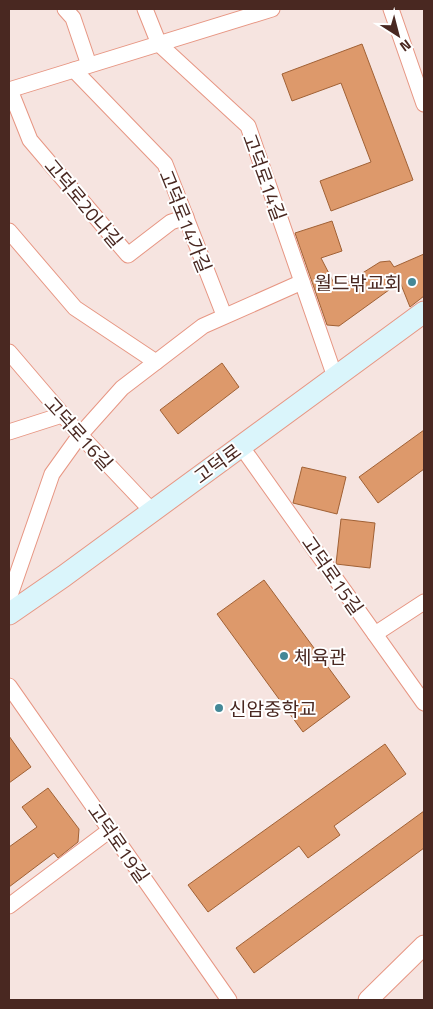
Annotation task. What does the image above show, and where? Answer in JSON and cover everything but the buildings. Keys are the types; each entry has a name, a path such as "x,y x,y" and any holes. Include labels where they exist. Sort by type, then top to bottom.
{"main road":[{"name":"고덕로","path":"9,614 64,576 424,312"}],"street":[{"path":"65,9 73,18 89,65"},
{"name":"고덕로14길","path":"145,9 158,44 248,126 335,377"},
{"name":"고덕로20나길","path":"186,217 171,222 128,254 30,140 10,90 272,9"},
{"path":"391,9 424,104"},
{"name":"고덕로14가길","path":"74,70 165,164 224,315"},
{"path":"9,231 75,308 156,362"},
{"path":"9,598 52,474 80,436 122,388 203,326 224,315 302,282"},
{"name":"고덕로16길","path":"9,352 80,436 152,511"},
{"path":"9,432 62,415"},
{"name":"고덕로15길","path":"241,446 424,704"},
{"path":"375,634 424,602"},
{"name":"고덕로19길","path":"9,686 228,1000"},
{"path":"9,906 110,830"},
{"path":"368,1000 424,945"}],"place":[{"name":"월드밖교회","path":"412,282"},
{"name":"체육관","path":"284,656"},
{"name":"신암중학교","path":"219,708"}]}
